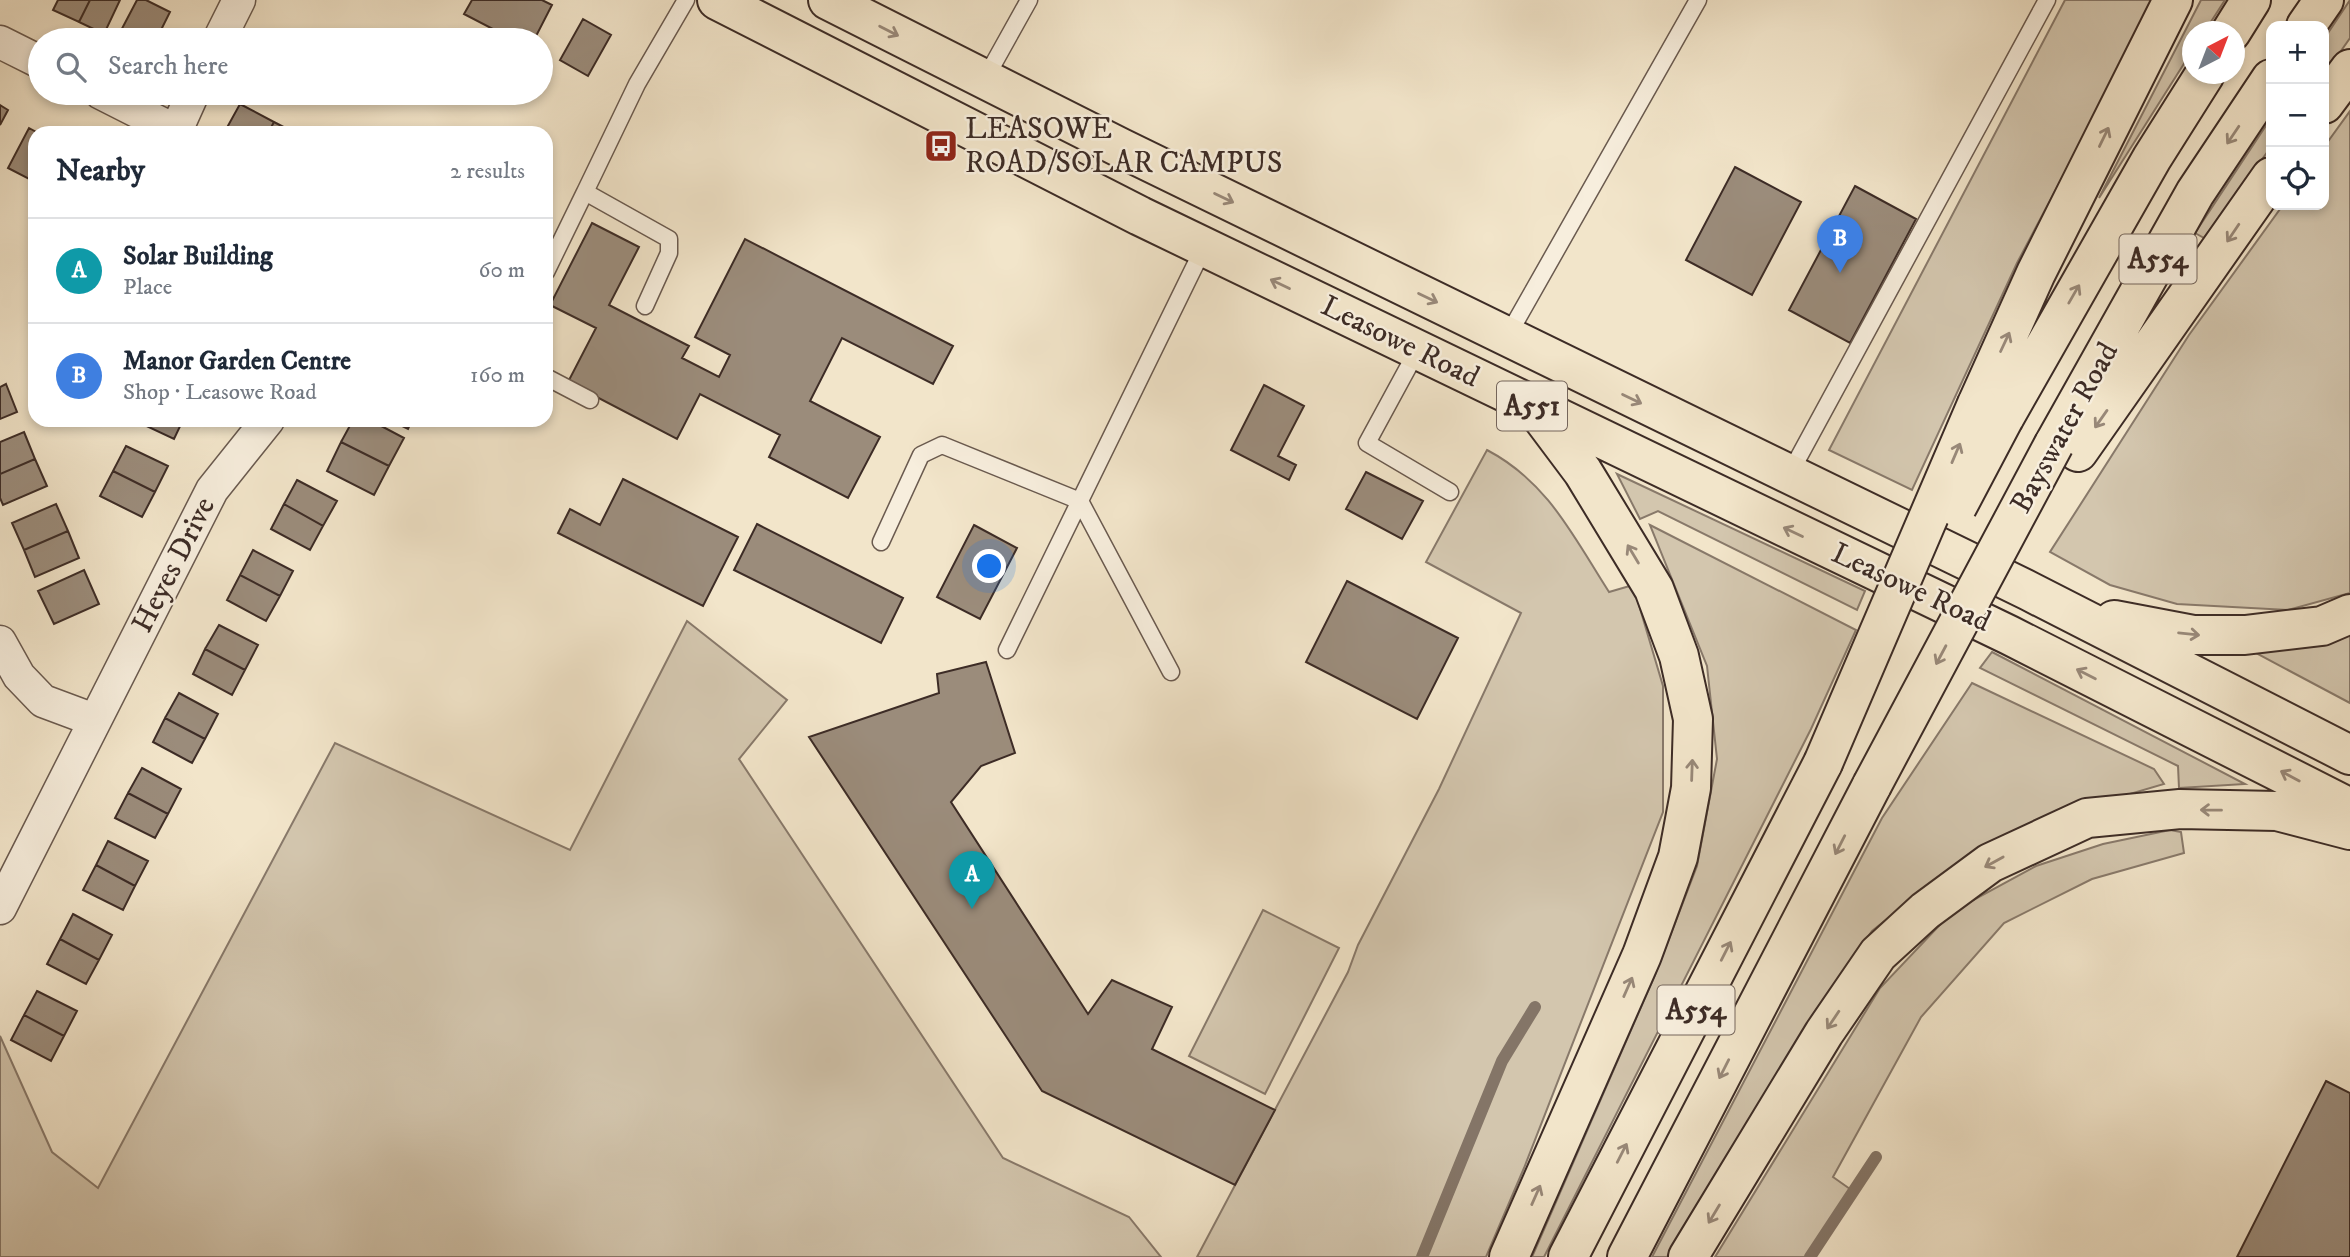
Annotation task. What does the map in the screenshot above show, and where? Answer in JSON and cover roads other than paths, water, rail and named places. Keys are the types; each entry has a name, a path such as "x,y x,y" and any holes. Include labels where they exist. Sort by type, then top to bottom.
{"main road":[{"name":"Leasowe Road","path":"717,0 1204,247 2009,635 2350,808"},
{"name":"Leasowe Road","path":"828,0 1507,337 2029,591 2350,755"},
{"path":"1990,411 2036,273 2173,0"},
{"path":"2238,21 2251,0"},
{"path":"2309,21 2324,0"},
{"path":"2329,97 2350,69"},
{"name":"Bayswater Road","path":"1568,1257 1823,764 1990,411 2199,84"},
{"name":"Bayswater Road","path":"1627,1257 1976,591 2066,448 2194,193 2268,84"},
{"path":"2066,448 2266,184"},
{"path":"1508,1257 1647,943 1678,857 1691,788 1692,760 1693,719 1679,656 1654,589 1583,472 1535,408"},
{"path":"2029,591 2121,623 2193,635 2245,635 2322,626 2350,614"},
{"path":"1688,1257 1824,1033 1878,954 1925,911 1990,863 2087,818 2180,809 2277,811 2350,830"}],"street":[{"path":"225,28 239,0"},
{"path":"0,41 28,56"},
{"path":"124,105 165,126"},
{"path":"177,126 187,105"},
{"name":"Heyes Drive","path":"0,908 212,491 262,427"},
{"path":"0,642 19,676 43,701 94,720"}],"lane":[{"path":"553,258 637,84 687,0"},
{"path":"985,79 1029,0"},
{"path":"1507,337 1698,0"},
{"path":"1789,475 2047,0"},
{"path":"585,192 668,239 669,253 645,306"},
{"path":"1007,650 1204,247"},
{"path":"1417,351 1367,443 1450,492"},
{"path":"553,381 590,400"},
{"path":"881,542 921,455 942,445 1080,501 1171,672"}],"waterway":[{"path":"1422,1257 1502,1061 1535,1007"},
{"path":"1810,1257 1876,1157"}],"place":[{"name":"LEASOWE ROAD/SOLAR CAMPUS","path":"941,146"},
{"name":"Manor Garden Centre","path":"1840,273"},
{"name":"Solar Building","path":"972,909"}]}
